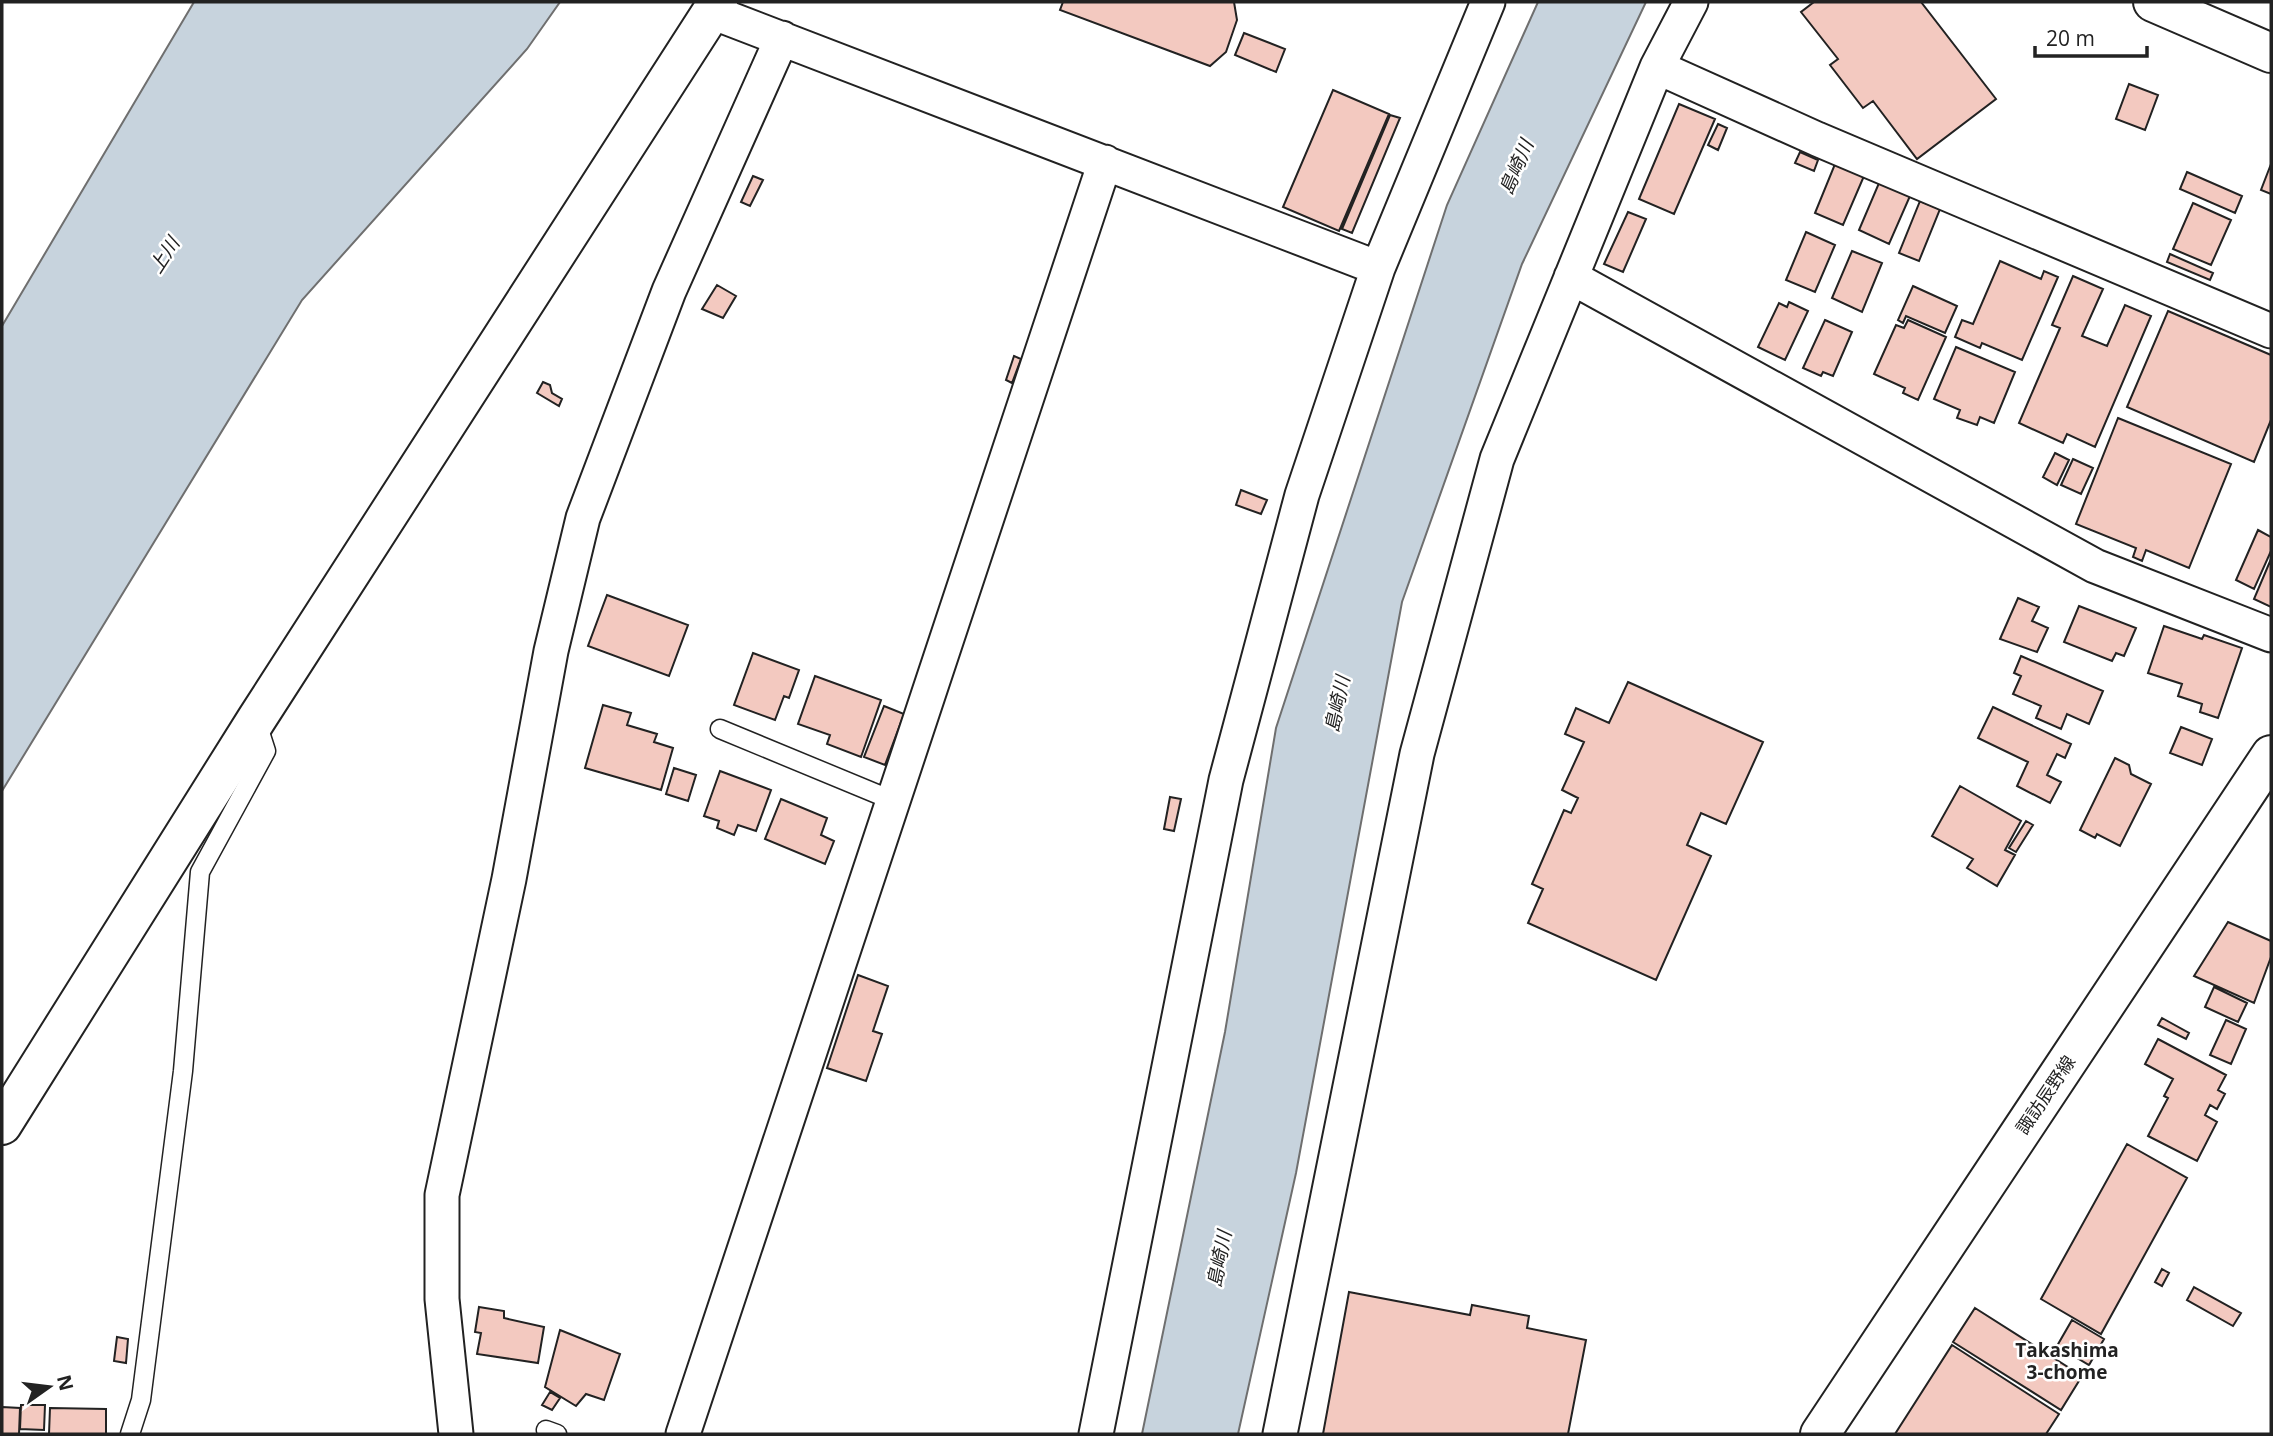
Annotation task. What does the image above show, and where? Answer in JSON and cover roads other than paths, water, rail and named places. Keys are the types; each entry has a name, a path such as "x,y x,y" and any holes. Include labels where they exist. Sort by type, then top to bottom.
{"street":[{"path":"1096,1434 1226,780 1302,495 1378,268 1489,2"},
{"path":"1280,1434 1417,754 1497,459 1657,67 1691,2"},
{"path":"2153,2 2271,53"},
{"path":"2,1125 256,720 715,7 782,38 1378,268"},
{"path":"456,1434 442,1299 442,1195 509,878 551,651 583,517 669,291 782,38"},
{"path":"1657,67 1817,139 2271,331"},
{"path":"684,1434 1105,162"},
{"path":"1571,277 2095,566 2271,635"},
{"name":"諏訪辰野線","path":"1820,1434 2271,755"}],"lane":[{"path":"130,1434 141,1400 183,1070 200,872 266,751 256,720"},
{"path":"720,729 894,801"}],"water":[{"name":"上川","path":"194,2 560,2 527,49 302,300 2,791 2,326"},
{"name":"島崎川","path":"1538,2 1646,2 1522,264 1402,602 1296,1173 1238,1434 1142,1434 1225,1032 1276,728 1447,205"}],"district":[{"name":"Takashima 3-chome","path":"2067,1361"}]}
